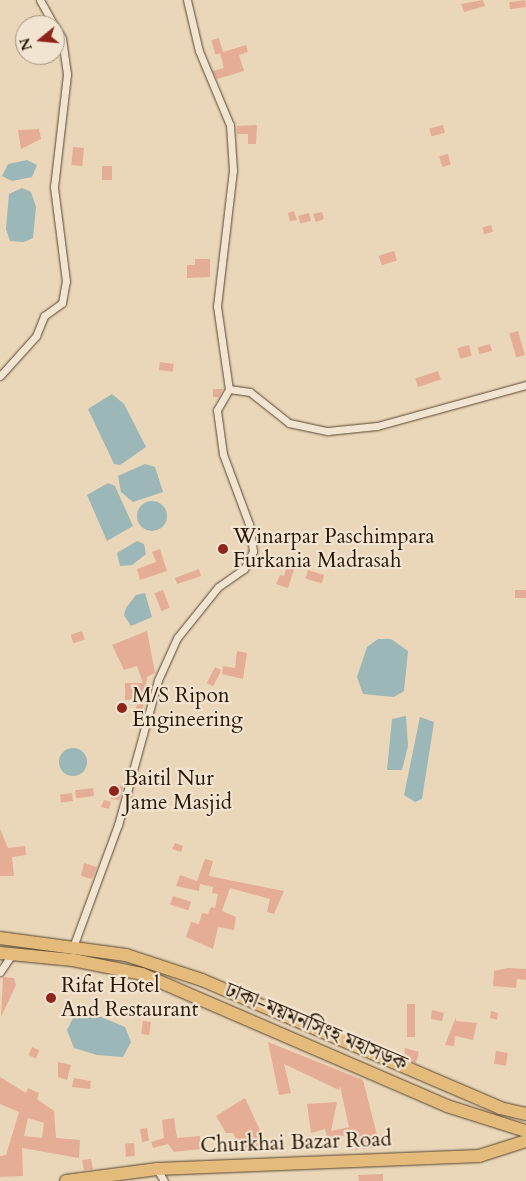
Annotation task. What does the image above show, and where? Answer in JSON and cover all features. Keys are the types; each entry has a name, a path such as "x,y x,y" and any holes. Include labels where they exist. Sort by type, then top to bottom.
{"highway":[{"name":"ঢাকা-ময়মনসিংহ মহাসড়ক","path":"0,938 126,956 202,980 500,1108 526,1114"},
{"name":"ঢাকা-ময়মনসিংহ মহাসড়ক","path":"6,953 142,974 447,1106 526,1132"},
{"name":"Churkhai Bazar Road","path":"66,1181 157,1169 479,1156 526,1141"}],"street":[{"path":"40,0 49,15"},
{"path":"73,947 118,826 162,672 177,638 218,587 244,569 253,551 249,524 223,454 218,410 229,389 217,306 233,170 230,125 198,51 187,0"},
{"path":"0,376 36,336 44,316 62,303 66,281 54,187 67,74 65,60"},
{"path":"229,389 250,392 288,423 328,431 377,426 526,385"},
{"path":"0,972 6,953"},
{"path":"157,1169 164,1181"}],"water":[{"path":"27,160 37,165 32,177 12,181 2,176 8,164"},
{"path":"22,188 31,192 36,207 33,238 24,242 10,241 6,229 9,194"},
{"path":"112,394 124,404 146,447 120,465 114,464 88,409"},
{"path":"145,464 155,467 163,492 133,502 121,492 118,476"},
{"path":"108,483 115,486 133,526 107,541 87,495"},
{"path":"152,501 163,505 167,516 163,527 152,531 141,527 137,516 141,505"},
{"path":"137,541 144,544 146,554 132,565 120,566 117,553"},
{"path":"145,593 152,617 131,626 124,615 126,608 136,595"},
{"path":"378,639 391,639 408,651 404,691 394,697 363,694 357,677 367,647"},
{"path":"406,716 408,746 402,770 387,770 392,719"},
{"path":"420,717 434,722 422,799 415,802 404,795"},
{"path":"73,748 83,752 87,762 83,772 73,776 63,772 59,762 63,752"},
{"path":"94,1014 125,1027 131,1042 123,1057 97,1055 74,1048 67,1030 73,1018"}],"building":[{"path":"483,0 485,6 464,12 461,4"},
{"path":"525,0 526,7 510,9 509,2"},
{"path":"219,38 223,52 215,55 211,40"},
{"path":"246,45 248,52 239,55 244,71 217,79 213,71 224,68 220,53"},
{"path":"257,125 256,144 248,144 248,134 237,134 237,126"},
{"path":"443,125 445,133 431,136 429,128"},
{"path":"39,129 41,139 21,149 18,130"},
{"path":"73,147 84,148 82,166 71,165"},
{"path":"448,154 451,165 442,167 439,156"},
{"path":"102,166 112,166 112,180 102,180"},
{"path":"294,211 297,220 290,221 288,213"},
{"path":"322,212 324,219 316,222 313,214"},
{"path":"309,213 311,221 300,223 298,216"},
{"path":"491,225 493,232 484,234 482,227"},
{"path":"394,251 397,261 382,265 379,256"},
{"path":"195,259 210,259 210,277 187,278 187,265 195,265"},
{"path":"518,331 525,355 516,358 509,333"},
{"path":"490,344 492,351 479,354 478,348"},
{"path":"469,345 472,356 460,359 457,348"},
{"path":"160,362 174,364 173,372 159,370"},
{"path":"438,371 441,380 418,387 415,378"},
{"path":"213,389 223,389 219,397 213,397"},
{"path":"160,549 167,571 140,580 137,569 156,562 152,552"},
{"path":"290,555 298,557 288,588 276,584 280,575 284,576"},
{"path":"199,569 201,576 177,584 175,578"},
{"path":"308,570 324,575 322,584 305,579"},
{"path":"163,590 170,608 161,611 155,593"},
{"path":"515,590 526,590 526,598 515,598"},
{"path":"82,631 85,640 73,643 71,635"},
{"path":"147,631 155,673 147,677 141,723 133,722 138,700 125,700 125,683 143,683 137,666 124,670 112,645"},
{"path":"237,651 247,653 243,679 222,674 223,666 235,668"},
{"path":"215,667 221,670 213,686 207,683"},
{"path":"113,784 123,786 119,800 111,799"},
{"path":"93,788 94,796 76,798 75,790"},
{"path":"72,793 73,801 61,802 60,794"},
{"path":"104,800 111,802 109,809 101,807"},
{"path":"0,829 8,848 25,846 26,855 12,857 14,876 0,876"},
{"path":"175,843 183,846 181,852 172,849"},
{"path":"205,859 213,861 209,876 284,891 274,914 267,912 270,899 230,888 222,911 236,917 234,930 218,927 213,949 186,937 191,922 199,924 202,913 208,914 211,907 215,908 218,894 212,893 213,887 200,884 199,891 176,886 180,875 197,881"},
{"path":"84,863 97,867 92,879 81,876"},
{"path":"173,896 191,902 188,910 170,905"},
{"path":"508,968 526,969 526,980 517,979 516,988 493,986 494,971"},
{"path":"3,977 14,978 16,985 1,1017"},
{"path":"407,1004 415,1004 415,1037 407,1037"},
{"path":"432,1010 444,1013 442,1021 431,1019"},
{"path":"491,1011 498,1013 497,1020 490,1018"},
{"path":"456,1017 456,1021 477,1023 473,1040 455,1036 454,1046 445,1045"},
{"path":"143,1021 151,1022 149,1035 141,1034"},
{"path":"268,1042 363,1080 380,1147 351,1150 347,1135 329,1138 328,1142 325,1129 311,1133 307,1104 337,1102 331,1131 349,1127 340,1086 339,1090 284,1064 291,1093 279,1095"},
{"path":"32,1047 39,1050 36,1058 28,1055"},
{"path":"405,1048 419,1052 416,1063 404,1058"},
{"path":"496,1051 508,1053 506,1066 494,1064"},
{"path":"58,1062 71,1065 67,1080 58,1077"},
{"path":"0,1077 26,1093 28,1088 39,1093 37,1099 54,1111 56,1138 80,1140 79,1158 22,1148 23,1176 0,1177 0,1156 6,1155 19,1112 0,1104","holes":["28,1118 44,1123 42,1138 24,1136"]},
{"path":"74,1078 91,1081 90,1089 72,1087"},
{"path":"245,1098 266,1143 242,1152 233,1133 226,1133 216,1116"},
{"path":"174,1118 177,1138 200,1136 201,1149 174,1152 168,1144 153,1148 151,1142 164,1138 162,1120"},
{"path":"147,1128 149,1141 142,1142 140,1129"},
{"path":"134,1143 135,1156 126,1157 125,1144"},
{"path":"91,1159 93,1169 84,1170 82,1160"},
{"path":"383,1174 383,1181 359,1181 358,1175"}],"place":[{"name":"Winarpar Paschimpara Furkania Madrasah","path":"223,549"},
{"name":"M/S Ripon Engineering","path":"122,708"},
{"name":"Baitil Nur Jame Masjid","path":"114,791"},
{"name":"Rifat Hotel And Restaurant","path":"51,998"}]}
